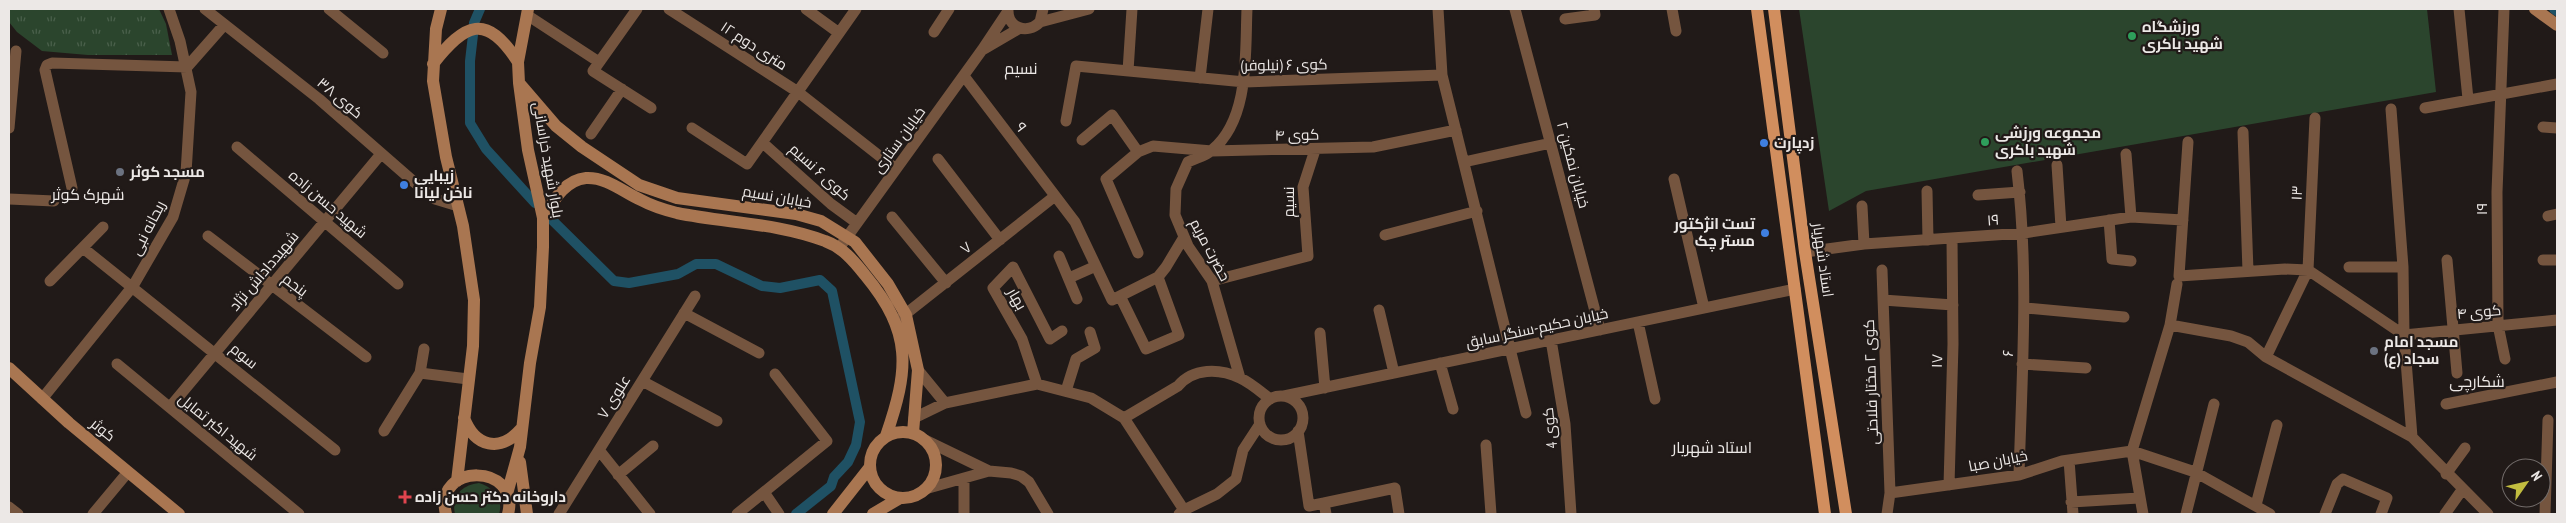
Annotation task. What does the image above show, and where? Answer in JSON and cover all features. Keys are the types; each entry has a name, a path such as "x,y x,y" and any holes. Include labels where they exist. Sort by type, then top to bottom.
{"main road":[{"path":"436,514 445,509 447,495 457,481 473,346 474,300 458,206 438,114 433,81 433,64 441,9"},
{"name":"استاد شهریار","path":"1757,9 1825,514"},
{"name":"استاد شهریار","path":"1774,9 1805,252 1846,514"},
{"path":"2535,9 2557,25"},
{"name":"بلوار شهید خراسانی","path":"508,504 520,447 521,429 540,307 543,218 528,150 518,62 528,12"},
{"path":"433,64 459,35 469,29 481,28 496,35 508,46 518,62"},
{"name":"خیابان نسیم","path":"519,83 556,126 582,147 646,188 700,203 796,214 820,221 848,236 860,246 888,284 906,315 918,370 912,433"},
{"path":"1772,120 1788,118"},
{"path":"1776,149 1792,147"},
{"name":"خیابان نسیم","path":"543,218 563,188 584,178 608,182 651,205 674,212 763,226 814,237 839,248 876,289 900,332 904,359 900,395 886,436"},
{"name":"کوثر","path":"9,368 42,399 180,514"},
{"path":"464,418 468,430 477,439 489,444 501,444 513,438 521,429"},
{"path":"873,514 900,498 913,496 925,489 933,478 936,465 933,451 925,440 912,433 899,432 886,436 877,444 871,455 870,467 872,478 879,488 888,495 900,498"},
{"path":"520,447 527,514"},
{"path":"833,514 870,467"},
{"path":"457,481 472,474 489,477 502,487 508,504 517,514"}],"street":[{"name":"ریحانه نبی","path":"42,399 133,286 173,217 186,173 190,92 187,67 169,9"},
{"name":"کوی ۳۸","path":"205,9 319,99 435,199 458,206"},
{"path":"329,9 384,53"},
{"path":"637,9 594,71 651,108"},
{"name":"۱۲ متری دوم","path":"669,9 798,92 896,169"},
{"path":"806,9 839,33"},
{"path":"692,128 748,164 856,9"},
{"path":"934,32 948,9"},
{"path":"1040,22 1043,9"},
{"path":"1069,9 1085,10"},
{"path":"1128,71 1132,9"},
{"path":"1200,78 1208,9"},
{"path":"1212,151 1230,131 1245,82 1247,9"},
{"path":"1438,9 1442,75 1526,412"},
{"name":"خیابان نمکین ۲","path":"1515,9 1600,330"},
{"path":"1565,19 1595,16 1594,9"},
{"path":"1672,9 1676,31"},
{"path":"2459,9 2468,99"},
{"name":"۱۹","path":"2504,9 2503,93 2497,192 2498,325 2505,358"},
{"path":"1008,10 1011,22 1020,28"},
{"name":"خیابان ستاری","path":"839,248 964,76 1008,10"},
{"path":"982,50 1020,28 1031,28 1040,22 1085,10"},
{"path":"528,12 599,62"},
{"path":"72,188 45,70 47,65 187,67 224,24"},
{"path":"9,128 16,51"},
{"name":"کوی ۶ (نیلوفر)","path":"1066,122 1076,66 1245,82 1442,75"},
{"name":"۹","path":"964,76 1075,222 1112,300 1120,296"},
{"path":"2425,108 2557,84"},
{"path":"591,134 622,89"},
{"path":"2391,109 2403,267 2404,335 2412,437"},
{"path":"1082,140 1112,115 1138,152 1106,179 1138,253"},
{"name":"۱۳","path":"2308,270 2315,118"},
{"path":"2542,127 2557,128"},
{"name":"کوی ۴","path":"1138,152 1153,146 1212,151 1315,150 1373,147 1456,130"},
{"path":"2243,132 2248,271"},
{"path":"2188,142 2179,276 2285,268 2308,270 2404,335"},
{"name":"کوی ۶ نسیم","path":"763,143 831,204 857,223"},
{"path":"1464,162 1551,143"},
{"name":"شهید حسن زاده","path":"238,147 398,284"},
{"name":"نسیم","path":"1212,281 1308,256 1303,187 1315,150"},
{"name":"حضرت مریم","path":"1212,151 1188,162 1176,189 1175,215 1184,237 1212,281 1240,378"},
{"name":"شهیدداداش نژاد","path":"170,407 381,154"},
{"path":"2126,154 2131,217"},
{"path":"938,159 1000,240"},
{"path":"2057,165 2061,227"},
{"name":"۶","path":"2017,171 2024,233 2026,308 2022,364 2019,475"},
{"path":"1674,179 1704,308"},
{"path":"1927,191 1928,240"},
{"path":"1978,196 2020,192"},
{"name":"۷","path":"895,322 1055,196"},
{"path":"9,199 54,201"},
{"path":"1862,206 1864,244"},
{"path":"1385,236 1477,211"},
{"path":"892,217 946,283"},
{"name":"۱۹","path":"1805,252 1864,244 2024,233 2131,217 2183,220"},
{"path":"2109,220 2112,259 2131,261"},
{"path":"50,281 103,227"},
{"name":"پنجم","path":"208,236 271,286 366,356"},
{"path":"1158,277 1179,334 1146,349 1120,296 1158,277 1184,237"},
{"name":"۱۷","path":"1949,485 1953,305 1952,238"},
{"name":"سوم","path":"83,248 133,286 335,450"},
{"path":"1059,256 1078,299"},
{"path":"2446,260 2457,374"},
{"path":"2542,260 2557,260"},
{"path":"1069,278 1096,266"},
{"name":"بهار","path":"1037,384 1022,338 993,288 1013,267 1050,339 1062,332"},
{"path":"2349,267 2403,267"},
{"name":"کوی ۲ مختار فلاحتی","path":"1882,270 1890,492"},
{"path":"2266,357 2308,270"},
{"path":"2143,514 2132,451 2170,325 2177,284"},
{"name":"خیابان حکیم-سنگر سابق","path":"1284,396 1795,288"},
{"name":"علوی ۷","path":"559,514 695,296"},
{"path":"1883,300 1953,305"},
{"path":"2026,308 2124,317"},
{"path":"1379,310 1394,373"},
{"path":"684,314 759,353"},
{"name":"کوی ۴","path":"2404,335 2557,320"},
{"path":"1638,322 1655,399"},
{"path":"2170,325 2231,336 2248,342 2266,357 2412,437 2446,474 2488,514"},
{"path":"1066,391 1076,359 1095,348 1090,332"},
{"path":"1320,333 1325,388"},
{"name":"کوی 4","path":"1550,340 1565,424 1571,514"},
{"path":"384,431 420,373 424,349"},
{"path":"1440,363 1453,408"},
{"name":"شهید اکبر تمایل","path":"117,364 299,514"},
{"path":"2022,364 2086,368"},
{"path":"918,370 945,403"},
{"path":"1124,418 1178,386 1192,374 1212,372 1240,378 1270,399"},
{"path":"420,373 468,379"},
{"path":"737,514 826,441 775,374"},
{"path":"642,381 717,421"},
{"path":"2446,404 2557,382"},
{"path":"914,418 945,403 1037,384 1091,398 1124,418 1182,512 1217,494 1236,479 1243,450 1260,424 1260,410 1270,399 1284,396 1297,403 1303,417 1298,431 1309,506 1325,508 1395,488 1399,514"},
{"path":"2186,514 2195,472 2214,404"},
{"path":"2545,514 2548,420"},
{"path":"1260,424 1268,435 1274,438 1287,439 1298,431"},
{"path":"2256,505 2278,425"},
{"path":"925,440 989,471 1011,473 1028,482 1048,514"},
{"path":"1486,445 1491,514"},
{"path":"618,476 653,446"},
{"path":"2446,474 2465,448"},
{"path":"599,450 650,514"},
{"path":"2132,451 2195,472 2270,514"},
{"name":"خیابان صبا","path":"1890,492 2019,475 2069,460 2132,451"},
{"path":"2069,460 2073,514"},
{"path":"925,489 989,471"},
{"path":"93,514 128,472"},
{"path":"964,478 964,514"},
{"path":"2325,514 2339,481 2343,479 2384,496 2387,501 2381,514"},
{"path":"2445,514 2462,490"},
{"path":"764,492 779,514"},
{"path":"1887,514 1890,492"},
{"path":"2072,502 2139,498"},
{"path":"9,507 18,514"}],"green space":[{"path":"9,9 159,9 166,24 172,55 88,55 42,51 17,32 9,22"},
{"name":"مجموعه ورزشی شهید باکری","path":"1799,9 2427,9 2436,92 1866,191 1829,211"},
{"path":"479,483 489,487 496,494 500,503 499,514 455,514 456,497 462,489"}],"waterway":[{"path":"474,23 480,9"},
{"path":"473,35 470,61 470,123 486,149 535,203"},
{"path":"547,215 614,281 629,283 678,274 696,264 716,264 762,286 780,288 820,280 832,291 860,422 856,445 848,462 834,477 831,486 796,514"}],"place":[{"name":"ورزشگاه شهید باکری","path":"2132,36"},
{"name":"مجموعه ورزشی شهید باکری","path":"1985,142"},
{"name":"زدپارت","path":"1764,143"},
{"name":"مسجد کوثر","path":"120,172"},
{"name":"زیبایی ناخن لیانا","path":"404,185"},
{"name":"تست انژکتور مستر چک","path":"1765,233"},
{"name":"مسجد امام سجاد (ع)","path":"2374,351"},
{"name":"داروخانه دکتر حسن زاده","path":"405,497"}],"district":[{"name":"نسیم","path":"1021,68"},
{"name":"شهرک کوثر","path":"88,194"},
{"name":"شکارچی","path":"2477,381"},
{"name":"استاد شهریار","path":"1712,447"}]}
